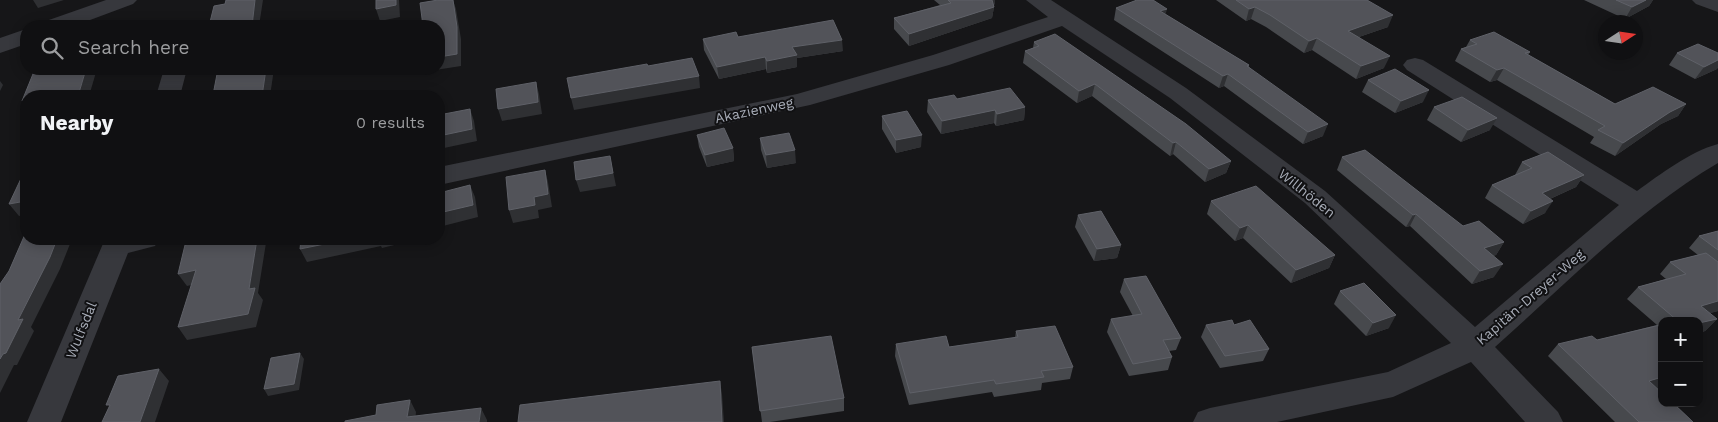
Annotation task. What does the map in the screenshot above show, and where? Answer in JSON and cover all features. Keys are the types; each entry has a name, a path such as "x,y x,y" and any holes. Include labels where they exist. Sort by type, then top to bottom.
{"street":[{"path":"71,20 126,0"},
{"name":"Willhöden","path":"1037,0 1063,19 1178,93 1314,196 1475,346 1546,422"},
{"path":"1703,0 1718,6"},
{"name":"Akazienweg","path":"445,175 801,100 941,60 1063,19"},
{"path":"0,46 20,38"},
{"path":"1415,66 1636,204"},
{"path":"170,90 173,75"},
{"name":"Kapitän-Dreyer-Weg","path":"1210,422 1392,384 1475,346 1636,204 1683,172 1718,152"},
{"name":"Wulfsdal","path":"44,422 125,245"}],"building":[{"path":"226,0 255,0 253,20 210,20 214,6 225,4"},
{"path":"376,0 396,0 396,5 376,9"},
{"path":"453,0 457,27 457,54 445,56 445,20 422,20 420,3"},
{"path":"948,0 992,0 994,7 909,34 894,18 951,3"},
{"path":"1137,0 1153,0 1167,9 1160,11 1249,65 1247,66 1328,124 1308,132 1228,74 1223,76 1116,8"},
{"path":"1236,0 1367,0 1393,15 1348,31 1390,56 1361,66 1317,38 1309,41 1270,15 1255,7 1249,9"},
{"path":"1616,0 1646,0 1632,7"},
{"path":"833,20 842,40 792,47 797,55 767,61 765,57 717,67 703,39 736,32 738,37"},
{"path":"1494,32 1530,52 1525,53 1615,104 1653,87 1686,104 1670,112 1623,143 1598,130 1605,126 1504,68 1497,70 1461,49 1477,44 1470,40"},
{"path":"1055,34 1186,124 1231,161 1209,169 1176,142 1173,143 1095,84 1079,91 1025,51 1039,46 1034,42"},
{"path":"1698,44 1718,53 1718,60 1704,67 1677,53"},
{"path":"692,58 699,76 571,98 567,78"},
{"path":"1395,69 1429,90 1401,101 1368,80"},
{"path":"33,75 84,75 80,90 26,90"},
{"path":"217,75 265,75 263,90 214,90"},
{"path":"536,82 538,102 498,109 496,89"},
{"path":"1010,88 1025,107 997,114 995,110 942,121 928,100 954,95 957,99"},
{"path":"1462,97 1497,118 1468,130 1434,107"},
{"path":"470,109 472,129 445,135 445,114"},
{"path":"907,111 922,135 896,140 882,116"},
{"path":"724,128 733,148 705,155 697,135"},
{"path":"789,133 795,150 766,155 760,138"},
{"path":"1365,150 1463,226 1479,221 1504,242 1484,248 1503,264 1480,271 1416,214 1413,215 1342,157"},
{"path":"1548,152 1584,175 1542,193 1553,201 1531,211 1492,185 1532,168 1522,162"},
{"path":"610,156 613,173 576,180 574,162"},
{"path":"545,170 548,194 534,197 535,205 509,210 506,177"},
{"path":"20,181 20,202 9,204"},
{"path":"470,185 473,205 445,212 445,191"},
{"path":"1256,186 1335,255 1296,270 1248,225 1240,228 1211,201"},
{"path":"1101,211 1121,245 1097,249 1078,215"},
{"path":"1718,231 1718,250 1699,236"},
{"path":"20,245 55,245 18,320 23,319 6,353 0,359 0,284 9,271"},
{"path":"185,245 256,245 249,289 255,288 248,314 178,327 196,270 178,274"},
{"path":"300,245 320,245 300,249"},
{"path":"1706,253 1718,262 1718,301 1701,306 1717,319 1703,322 1703,317 1673,317 1638,287 1686,274 1670,262"},
{"path":"1146,276 1181,338 1163,340 1172,357 1133,364 1111,319 1142,314 1124,279"},
{"path":"1364,283 1396,315 1373,323 1340,291"},
{"path":"1232,320 1234,325 1250,320 1269,349 1225,356 1206,325"},
{"path":"1658,325 1658,378 1649,381 1658,389 1658,407 1677,407 1693,422 1639,422 1558,344 1592,336 1597,340"},
{"path":"1055,326 1073,367 1041,371 1044,377 996,384 994,380 910,393 896,344 946,336 949,347 1018,337 1016,331"},
{"path":"831,336 844,398 760,411 752,347"},
{"path":"300,353 294,384 264,389 271,358"},
{"path":"159,369 140,422 102,422 110,405 106,405 118,376"},
{"path":"720,381 722,422 518,422 520,405"},
{"path":"410,400 407,417 481,408 479,422 345,422 376,415 377,405"}]}
